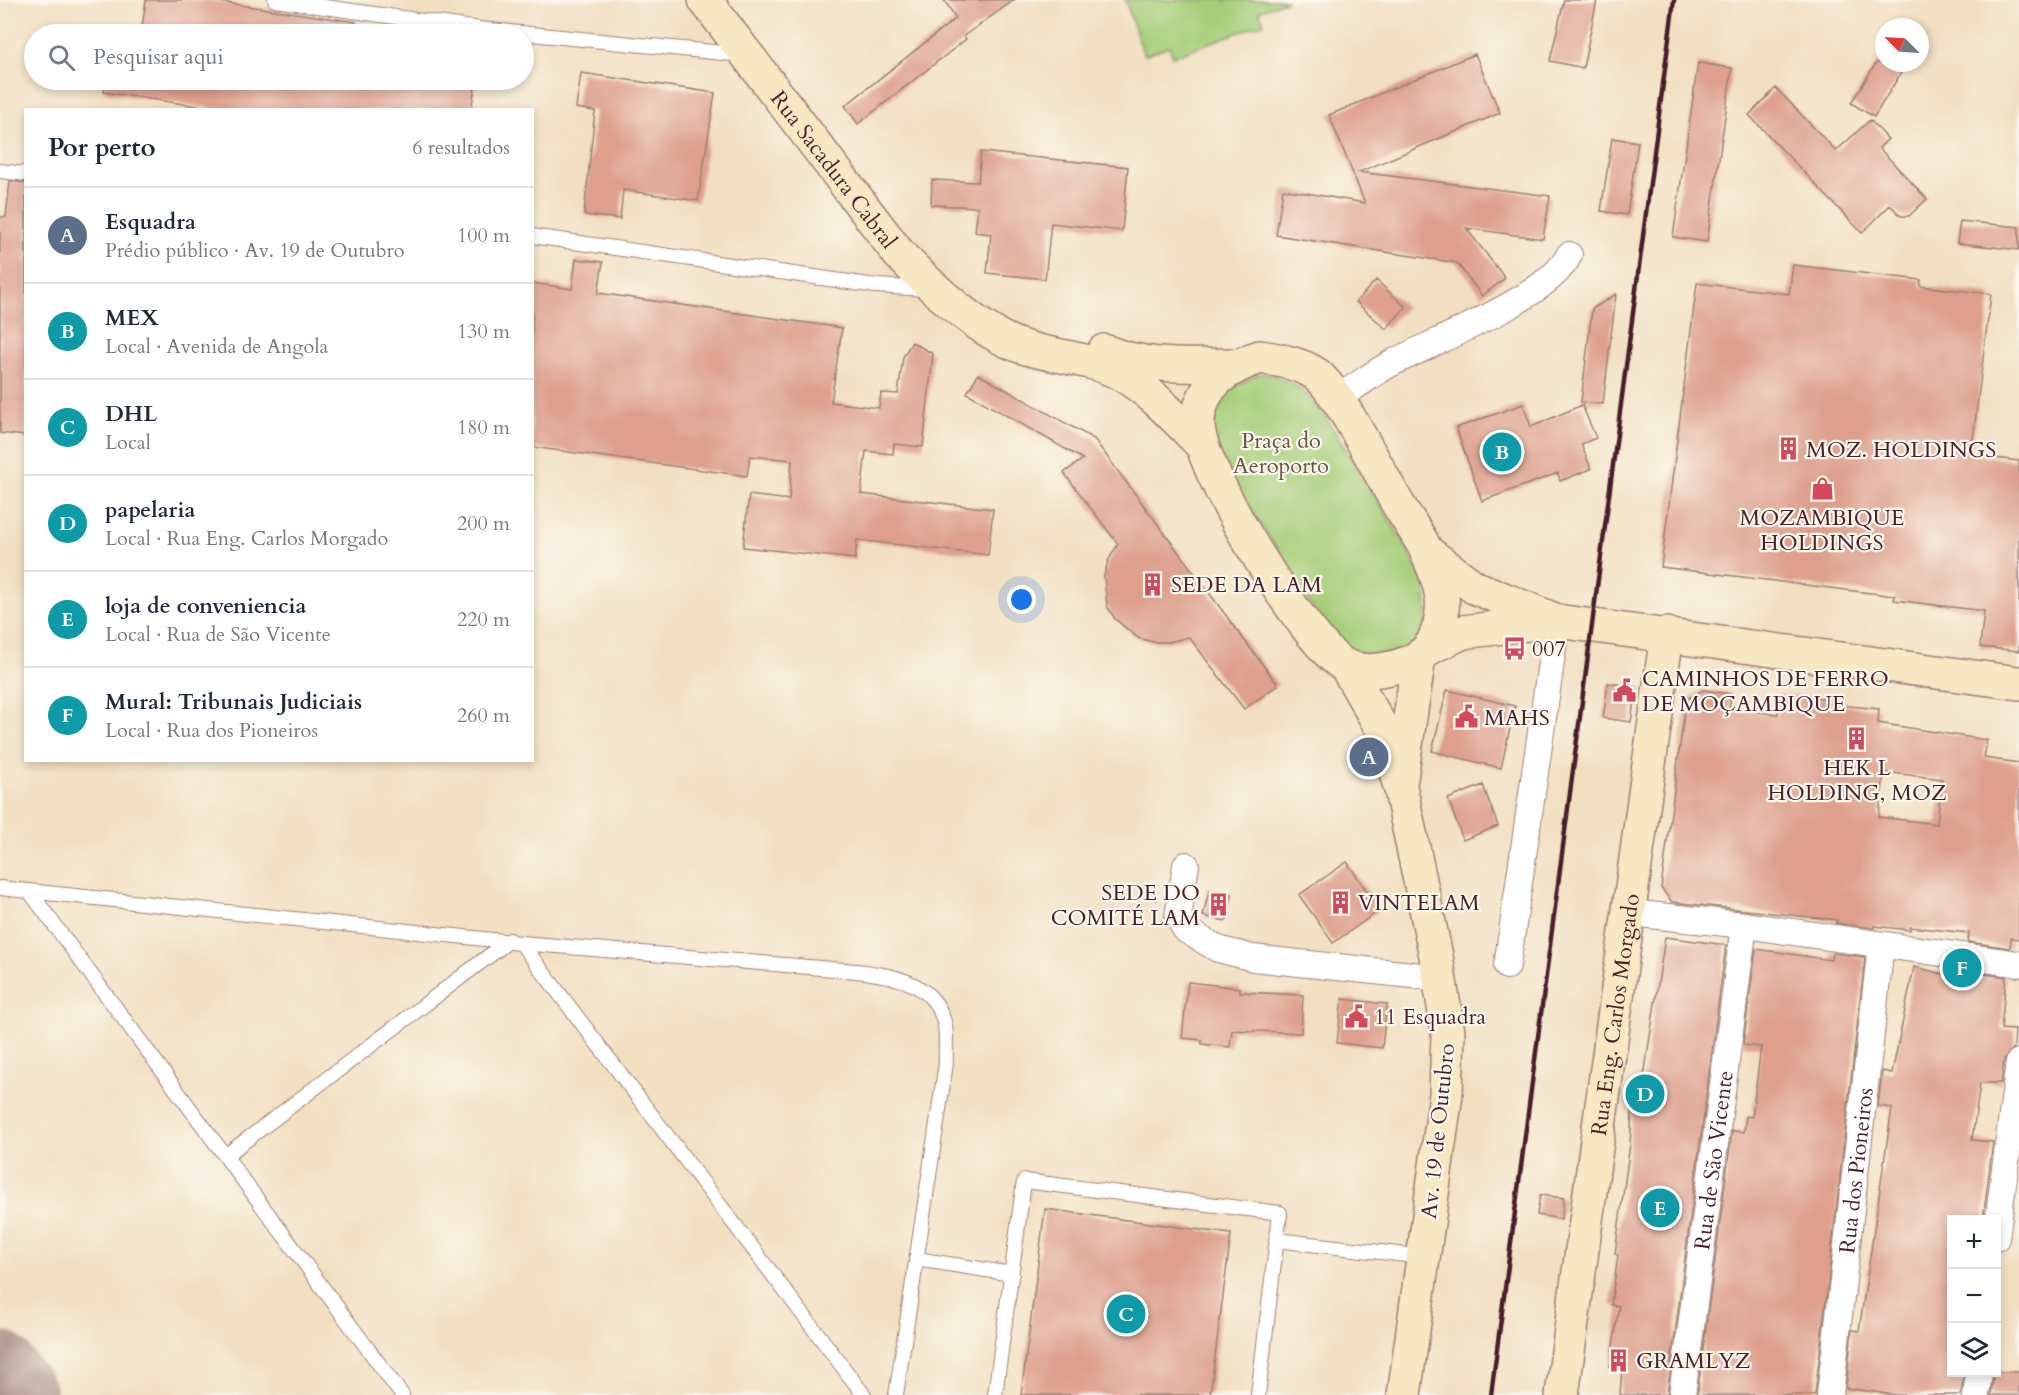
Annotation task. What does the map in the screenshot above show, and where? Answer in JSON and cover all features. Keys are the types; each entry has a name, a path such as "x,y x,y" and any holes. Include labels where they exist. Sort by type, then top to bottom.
{"main road":[{"name":"Rua Sacadura Cabral","path":"705,0 899,254 934,289 980,323 1020,346 1120,373 1161,404 1200,443"},
{"path":"980,323 1027,327 1139,363 1160,366 1236,365"},
{"path":"1400,786 1425,652 1440,623 1442,599 1427,552 1336,398 1317,375 1288,361 1260,357 1236,365 1218,378 1204,398 1198,421 1200,443 1219,489 1263,562 1327,653 1346,666 1385,671 1425,652 1464,632 1557,621 2019,683"},
{"path":"1427,552 1474,587 1557,621"},
{"name":"Rua Eng. Carlos Morgado","path":"1562,1395 1667,634"},
{"name":"Av. 19 de Outubro","path":"1346,666 1381,727 1400,786 1440,978 1448,1032 1446,1094 1404,1395"}],"street":[{"path":"1336,398 1390,364 1514,302 1545,282 1569,255"},
{"path":"1507,966 1557,621"},
{"path":"1186,866 1178,917 1186,930 1218,949 1253,958 1440,978"},
{"path":"1630,913 1744,925 2019,964"},
{"name":"Rua de São Vicente","path":"1682,1395 1744,925"},
{"name":"Rua dos Pioneiros","path":"1830,1395 1881,945"},
{"path":"1999,1215 2019,1062"},
{"path":"1976,1395 1978,1377"}],"lane":[{"path":"275,0 445,24"},
{"path":"534,34 748,56"},
{"path":"0,171 24,174"},
{"path":"534,236 876,286 934,289"},
{"path":"0,888 516,942 886,974 896,976 929,994 945,1025 946,1064 896,1395"},
{"path":"30,892 402,1395"},
{"path":"225,1156 516,942"},
{"path":"516,942 864,1395"},
{"path":"995,1395 1024,1181 1280,1213 1258,1395"},
{"path":"1276,1240 1422,1257"},
{"path":"916,1259 1012,1274"}],"green space":[{"path":"1125,0 1288,0 1259,11 1264,23 1173,56 1169,46 1144,55"},
{"name":"Praça do Aeroporto","path":"1259,374 1272,374 1301,388 1324,415 1405,544 1426,587 1427,619 1412,648 1378,654 1362,653 1335,636 1305,597 1225,468 1213,433 1217,409 1233,388"}],"building":[{"path":"146,0 206,0 356,22 356,24 142,24"},
{"path":"944,0 1014,0 964,36 966,39 858,124 845,106 956,18"},
{"path":"1564,0 1597,0 1583,68 1550,61"},
{"path":"1475,54 1500,113 1359,172 1550,196 1543,239 1466,228 1505,278 1482,296 1457,263 1276,235 1283,189 1365,203 1329,115"},
{"path":"1698,63 1732,68 1707,242 1673,237"},
{"path":"1875,65 1875,72 1902,72 1874,117 1851,103"},
{"path":"581,73 715,93 698,201 623,190 620,219 584,215 595,111 576,108"},
{"path":"1776,88 1836,151 1870,120 1888,139 1879,148 1927,199 1909,216 1901,216 1890,205 1862,233 1749,115"},
{"path":"104,90 474,90 471,108 211,108 104,92"},
{"path":"1612,138 1638,142 1627,215 1601,211"},
{"path":"981,152 1128,167 1122,231 1051,223 1045,279 987,273 991,234 975,232 978,207 931,205 932,180 978,182"},
{"path":"10,181 24,183 24,436 0,433 0,217 6,217"},
{"path":"1960,221 2019,227 2019,250 1957,243"},
{"path":"576,259 603,262 598,293 842,328 831,402 879,408 881,393 898,394 903,357 912,342 933,354 923,447 894,444 893,454 866,451 861,494 993,509 988,555 857,540 855,559 743,547 749,495 789,500 792,460 750,456 747,476 534,447 534,283 572,289"},
{"name":"MOZ. HOLDINGS","path":"1793,265 1921,280 1920,286 1991,294 1971,455 2019,461 2019,651 1980,647 1984,611 1894,600 1895,596 1661,567 1697,283 1789,294"},
{"path":"1376,280 1406,307 1386,329 1356,302"},
{"path":"1616,294 1603,404 1581,402 1592,309"},
{"name":"SEDE DA LAM","path":"978,374 1094,439 1278,685 1244,709 1189,637 1169,642 1153,642 1138,638 1115,619 1107,606 1104,576 1108,561 1118,544 1064,473 1083,459 967,393"},
{"path":"1523,404 1531,427 1582,405 1596,438 1581,444 1591,469 1560,481 1558,473 1482,501 1456,428"},
{"path":"1608,683 1636,687 1631,722 1603,718"},
{"name":"MAHS","path":"1447,690 1515,706 1501,768 1432,751"},
{"path":"1703,690 1731,694 1729,709 1778,714 1780,694 1830,699 1830,704 1879,709 1878,723 1987,740 1984,758 2019,763 2019,939 2011,938 2010,948 1968,942 1969,933 1910,927 1910,930 1874,926 1874,928 1836,923 1837,920 1672,902 1661,888 1686,700","holes":["1884,772 1942,779 1937,824 1879,817"]},
{"path":"1483,785 1498,826 1463,840 1448,799"},
{"name":"VINTELAM","path":"1347,862 1380,910 1333,943 1299,895"},
{"name":"SEDE DO COMITÉ LAM","path":"1209,890 1232,894 1226,921 1203,916"},
{"path":"1665,937 1726,945 1667,1395 1620,1395 1622,1368 1610,1367 1619,1306 1611,1305 1618,1255 1615,1254 1630,1144 1634,1082 1643,1083"},
{"path":"1756,949 1831,960 1832,953 1865,957 1815,1395 1697,1395 1732,1131 1744,1132 1746,1116 1752,1117 1761,1047 1743,1045"},
{"path":"1914,967 1964,979 1965,971 2006,977 2001,1029 2015,1030 2014,1048 2004,1059 2001,1083 1980,1083 1972,1140 1993,1142 1984,1215 1947,1215 1947,1377 1963,1377 1961,1395 1895,1395 1846,1388 1852,1330 1859,1331 1892,1108 1878,1106 1882,1071 1892,1073"},
{"path":"1188,982 1240,988 1240,992 1303,995 1301,1033 1232,1030 1230,1047 1202,1044 1202,1040 1182,1038"},
{"name":"11 Esquadra","path":"1342,999 1387,1004 1382,1048 1337,1043"},
{"path":"1540,1195 1564,1198 1561,1219 1537,1215"},
{"path":"1045,1209 1231,1234 1210,1395 1021,1395"},
{"path":"2001,1372 2019,1372 2019,1395 1991,1395 1993,1377 2001,1377"}],"taxiway":[{"path":"0,1366 22,1395"}],"railway":[{"path":"1491,1395 1674,0"}],"place":[{"name":"MOZ. HOLDINGS","path":"1788,449"},
{"name":"MEX","path":"1502,452"},
{"name":"MOZAMBIQUE HOLDINGS","path":"1822,488"},
{"name":"SEDE DA LAM","path":"1153,584"},
{"name":"007","path":"1514,648"},
{"name":"CAMINHOS DE FERRO DE MOÇAMBIQUE","path":"1624,691"},
{"name":"MAHS","path":"1466,717"},
{"name":"HEK L HOLDING, MOZ","path":"1857,738"},
{"name":"Esquadra","path":"1369,757"},
{"name":"VINTELAM","path":"1340,902"},
{"name":"SEDE DO COMITÉ LAM","path":"1218,905"},
{"name":"Mural: Tribunais Judiciais","path":"1962,968"},
{"name":"11 Esquadra","path":"1356,1016"},
{"name":"papelaria","path":"1645,1094"},
{"name":"loja de conveniencia","path":"1660,1208"},
{"name":"DHL","path":"1126,1314"},
{"name":"GRAMLYZ","path":"1618,1360"}]}
